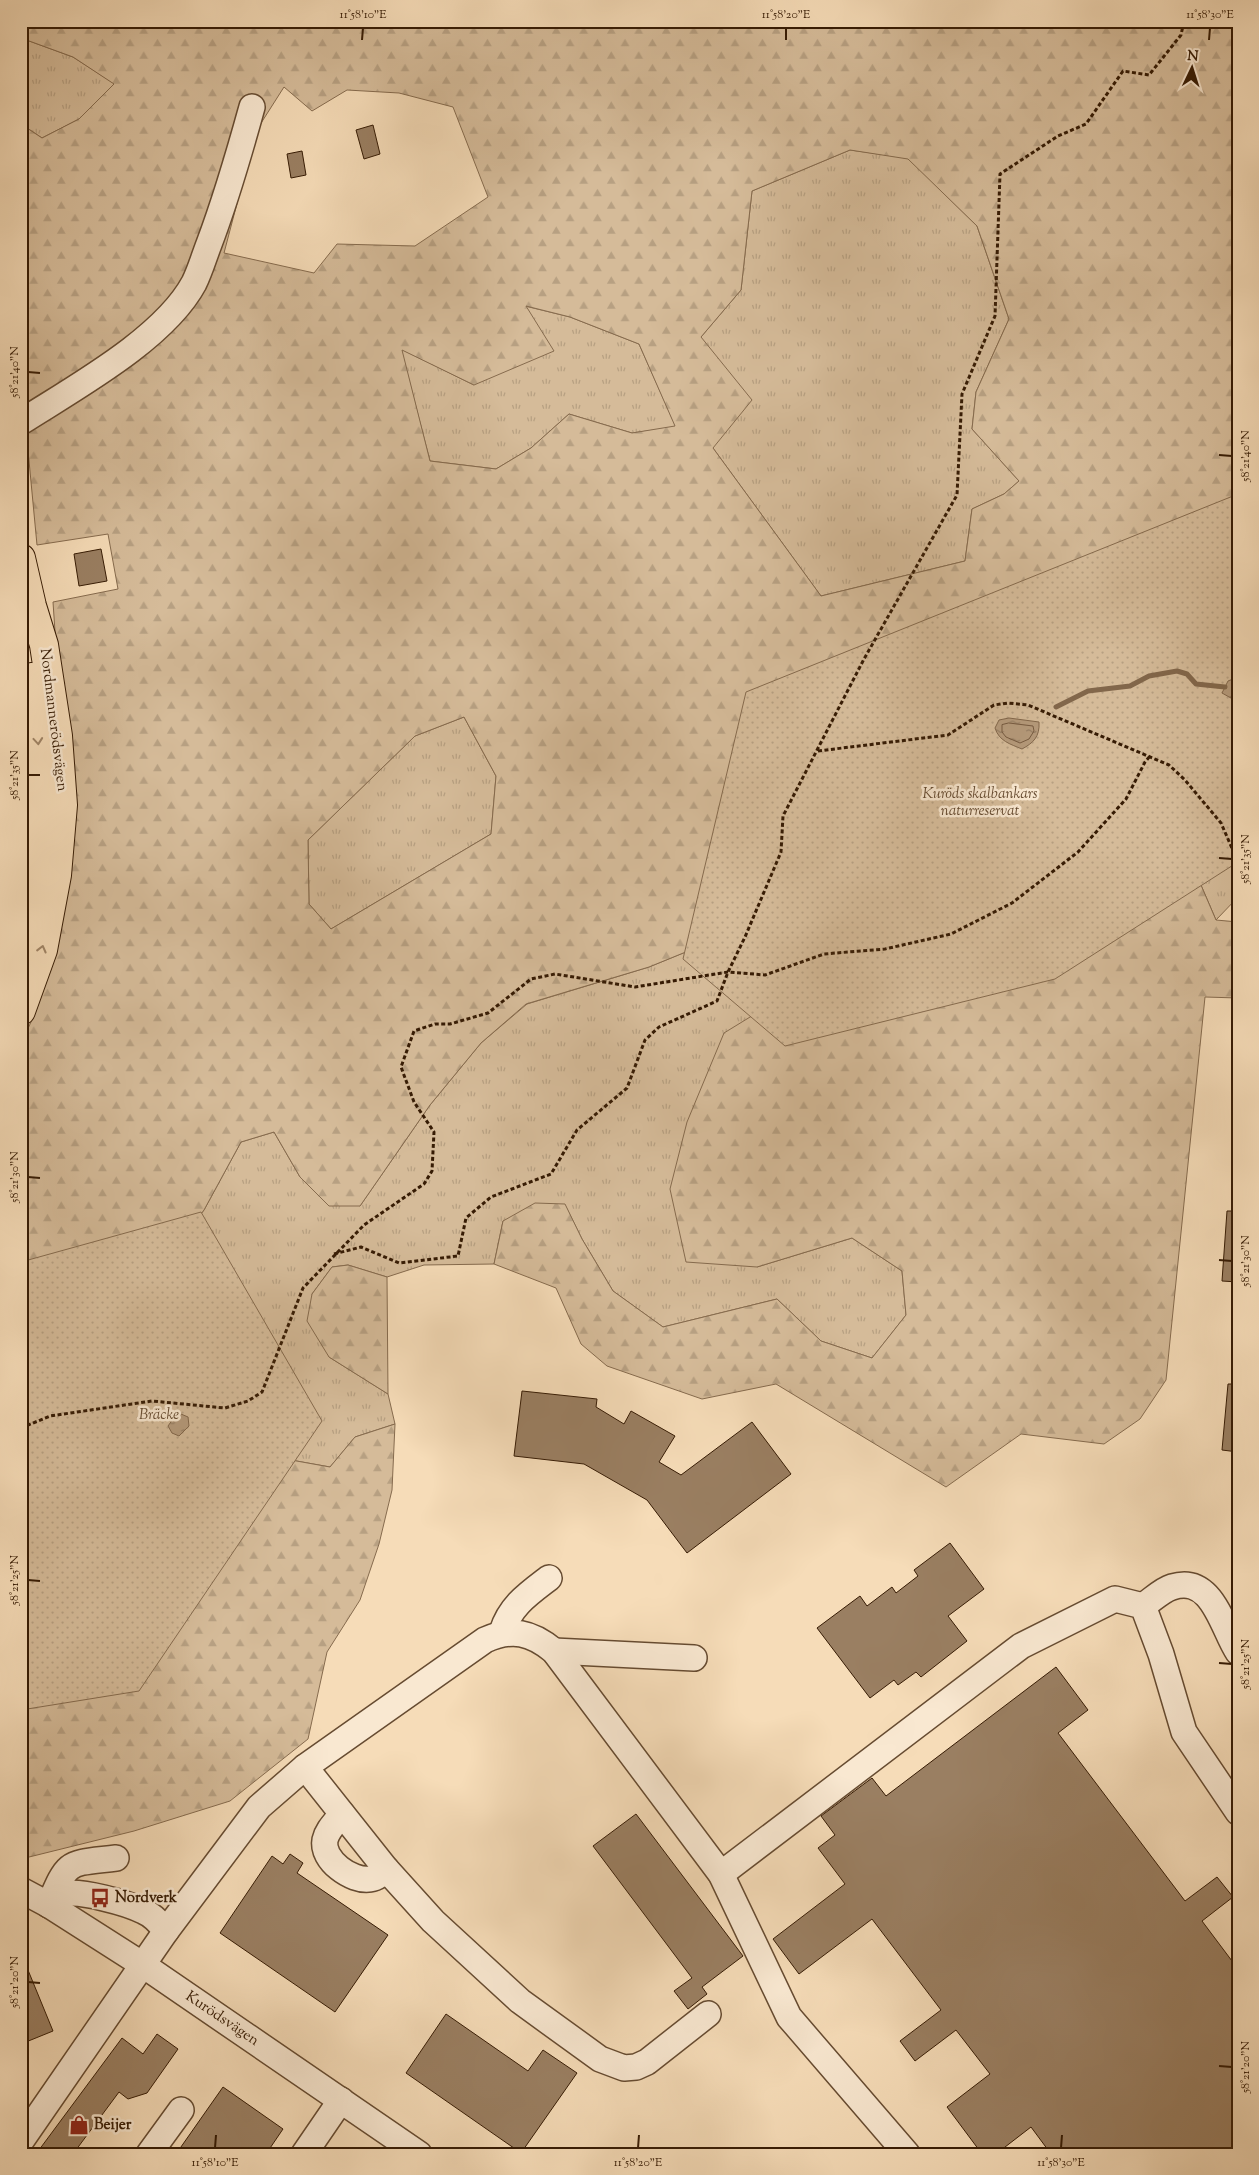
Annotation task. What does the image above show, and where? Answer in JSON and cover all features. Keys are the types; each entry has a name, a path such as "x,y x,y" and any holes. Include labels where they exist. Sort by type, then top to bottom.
{"main road":[{"name":"Nordmannerödsvägen","path":"21,558 32,606 44,645 58,736 63,805 57,875 43,950 21,1011"},
{"name":"Nordmannerödsvägen","path":"21,947 30,917 41,850 42,794 29,644 32,606"}],"street":[{"path":"21,422 88,379 152,333 175,310 194,283 226,200 252,107"},
{"path":"502,1632 508,1615 513,1608 550,1578"},
{"path":"721,1874 1021,1646 1115,1598 1142,1606 1171,1587 1184,1585 1197,1588 1208,1597 1218,1611 1238,1652"},
{"path":"1142,1606 1161,1654 1184,1732 1238,1812"},
{"path":"24,2131 166,1930 259,1807 304,1767 485,1640 502,1632 539,1639 554,1651 721,1874 789,2017 907,2154"},
{"path":"554,1651 694,1658"},
{"path":"304,1767 386,1869 433,1921 520,2001 600,2059 624,2068 647,2062 708,2014"},
{"path":"342,1814 328,1832 325,1840 325,1849 329,1857 352,1877 359,1879 372,1879 386,1869"},
{"path":"49,1905 64,1871 73,1863 116,1858"},
{"name":"Kurödsvägen","path":"21,1890 49,1905 143,1965 419,2154"},
{"path":"49,1905 56,1898 64,1894 94,1896 144,1911 156,1919 166,1930"},
{"path":"304,2154 341,2100"},
{"path":"149,2154 181,2110"}],"path":[{"path":"334,1254 361,1247 399,1263 458,1256 466,1218 491,1197 550,1174 577,1130 627,1088 645,1040 658,1027 717,1001 781,852 783,816 864,659 957,495 962,394 995,316 1000,174 1058,136 1086,124 1123,71 1149,75 1182,35 1184,21"},
{"path":"818,751 948,735 994,705 1008,703 1028,705 1169,765 1185,780 1221,823 1238,862"},
{"path":"21,1428 50,1416 152,1401 225,1408 248,1401 262,1392 270,1376 302,1288 364,1225 424,1184 432,1171 434,1132 414,1102 401,1068 414,1031 435,1024 450,1024 488,1013 530,979 555,974 635,987 728,972 765,975 824,954 885,949 951,934 1012,903 1078,852 1126,799 1150,756"}],"green space":[{"path":"21,21 1238,21 1238,567 720,938 649,967 526,1004 481,1043 430,1105 360,1206 329,1206 300,1177 274,1132 241,1142 204,1210 157,1271 21,1342 21,1043 31,1022 57,940 56,646 53,602 118,589 108,534 37,545 26,429 21,416 21,124 42,138 79,119 114,84 73,57 21,38","holes":["284,87 312,111 347,90 399,93 453,107 488,197 415,246 337,244 314,273 224,253 256,131","850,150 908,159 977,226 1009,319 976,392 972,429 1019,481 1004,494 972,509 965,561 821,596 713,448 752,400 701,337 741,290 752,191","526,306 570,317 639,344 675,426 632,433 569,414 531,448 496,469 430,461 402,350 474,385 554,351","464,717 496,776 491,834 331,929 309,904 308,840 415,736"]},
{"path":"21,38 73,57 115,84 79,119 42,138 21,124"},
{"path":"850,150 908,158 977,226 1009,319 976,392 972,429 1019,481 1004,494 972,509 965,561 821,596 713,448 701,337 741,290 752,191"},
{"path":"525,306 570,317 639,344 676,427 632,433 569,414 531,448 496,469 430,461 401,349 474,385"},
{"name":"Kuröds skalbankars naturreservat","path":"1238,494 1238,862 1055,979 785,1046 683,959 746,692"},
{"path":"1238,702 1238,897 1216,920 1179,834 757,1267 852,1238 902,1271 906,1315 872,1358 821,1341 777,1299 663,1327 613,1291 582,1239 565,1205 503,1221 494,1264 424,1265 387,1277 348,1265 332,1267 312,1294 329,1357 388,1394 395,1424 355,1437 330,1467 263,1455 21,1342 157,1271 204,1210 241,1142 274,1132 300,1177 360,1206 430,1105 481,1043 527,1004 649,967 720,938"},
{"path":"464,717 496,776 491,834 331,929 309,904 308,840 415,736"},
{"path":"1179,834 1216,920 1238,922 1238,998 1205,997 1166,1380 1140,1419 1104,1444 1021,1434 946,1487 776,1384 702,1399 607,1366 581,1344 556,1288 494,1264 503,1221 535,1203 565,1204 582,1239 613,1291 663,1327 777,1299 821,1341 872,1358 906,1315 902,1271 852,1238 757,1267 686,1262 670,1189 687,1122 724,1033 799,987"},
{"name":"Bräcke","path":"201,1212 322,1421 139,1691 21,1710 21,1262"},
{"path":"348,1265 387,1277 388,1394 329,1357 307,1321 312,1294 332,1267"},
{"path":"395,1424 392,1490 379,1544 360,1600 327,1652 308,1739 230,1801 134,1831 21,1859 21,1524 263,1455 330,1467 355,1437"}],"water":[{"path":"1238,677 1238,702 1222,693 1228,681"},
{"path":"1009,718 1039,722 1037,736 1022,749 999,736 995,728 999,720"},
{"path":"181,1414 188,1417 189,1426 179,1436 172,1433 168,1426 173,1419"}],"building":[{"path":"373,125 380,154 364,159 356,130"},
{"path":"302,151 306,175 291,178 287,154"},
{"path":"101,549 107,581 79,586 74,554"},
{"path":"1227,1211 1238,1211 1238,1282 1222,1281"},
{"path":"1228,1384 1238,1384 1238,1452 1222,1450"},
{"path":"522,1391 597,1399 596,1407 624,1424 631,1411 675,1436 659,1462 681,1475 752,1422 791,1474 687,1553 647,1500 584,1464 514,1456"},
{"path":"950,1543 984,1589 948,1616 967,1641 921,1677 916,1672 898,1685 894,1680 870,1698 817,1628 860,1596 867,1606 892,1587 896,1593 918,1576 914,1570"},
{"path":"1056,1667 1088,1710 1058,1733 1185,1901 1217,1877 1233,1897 1202,1921 1238,1969 1238,2154 1051,2154 1031,2127 996,2154 982,2154 947,2107 990,2074 956,2030 915,2061 900,2041 941,2010 872,1919 799,1974 773,1939 845,1884 818,1848 835,1835 821,1816 872,1778 886,1796"},
{"path":"636,1814 743,1956 702,1987 707,1994 688,2009 674,1991 692,1978 593,1846"},
{"path":"290,1854 303,1863 297,1873 388,1935 335,2012 220,1933 272,1856 283,1864"},
{"path":"21,1953 53,2031 21,2044"},
{"path":"446,2014 528,2071 543,2050 577,2073 521,2153 406,2073"},
{"path":"157,2034 178,2049 147,2093 128,2099 119,2092 73,2154 36,2154 122,2038 143,2054"},
{"path":"223,2087 283,2129 266,2154 176,2154"}],"waterway":[{"path":"1056,707 1088,691 1130,686 1149,676 1177,671 1187,674 1196,684 1225,687"}],"place":[{"name":"Nordverk","path":"100,1898"},
{"name":"Beijer","path":"79,2125"}]}
